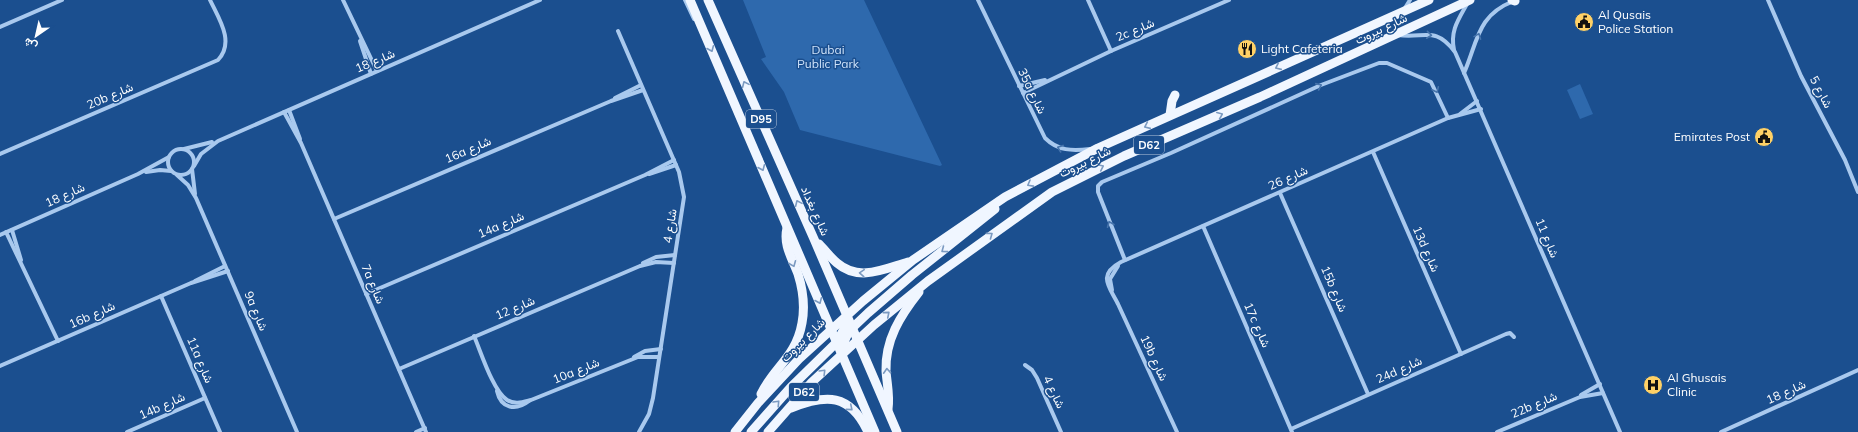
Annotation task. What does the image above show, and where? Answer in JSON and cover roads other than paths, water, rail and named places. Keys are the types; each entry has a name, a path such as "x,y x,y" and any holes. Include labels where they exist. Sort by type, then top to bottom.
{"main road":[{"name":"D95","path":"690,0 875,432"},
{"name":"شارع بغداد","path":"708,0 898,432"},
{"name":"شارع بيروت","path":"735,432 758,403 831,328 913,260 1005,197 1098,148 1429,0"},
{"name":"شارع بيروت","path":"768,432 812,382 858,340 928,281 1021,213 1068,183 1124,156 1260,97 1396,35 1469,0"},
{"path":"1170,115 1174,95"},
{"path":"842,354 845,340 852,328 912,275 986,218 1005,197"},
{"path":"758,403 766,386 789,356 797,340 802,323 803,298 798,275 787,246 788,226"},
{"path":"814,239 837,263 857,273 876,272 913,260"},
{"path":"888,410 889,392 886,366 890,341 900,318 928,281"},
{"path":"751,432 791,387 837,342 844,329 847,315"},
{"path":"788,409 810,400 820,398 837,400 856,413 868,432"}],"street":[{"path":"0,27 62,0"},
{"name":"20b شارع","path":"0,154 218,60 225,51 226,36 210,0"},
{"path":"343,0 359,37 377,71"},
{"name":"شارع 18","path":"182,149 198,147 218,140 540,0"},
{"path":"685,0 694,19 701,27"},
{"name":"35a شارع","path":"978,0 1040,132 1056,147 1069,150 1098,148"},
{"path":"1088,0 1111,51"},
{"name":"2c شارع","path":"1023,93 1111,51 1229,0"},
{"path":"1402,12 1410,0"},
{"name":"شارع 11","path":"1469,0 1455,25 1453,39 1455,52 1620,432"},
{"path":"1464,73 1485,21 1498,8 1514,0"},
{"name":"شارع 5","path":"1768,0 1801,76 1845,160 1858,192"},
{"name":"شارع 4","path":"618,31 682,180 684,197 652,406 646,421 639,432"},
{"name":"شارع 11","path":"1396,35 1431,35 1444,40 1455,52"},
{"path":"359,37 371,74"},
{"path":"1125,260 1098,192 1098,186 1102,182 1171,153 1322,85 1379,63 1387,64 1431,82 1448,118"},
{"name":"2c شارع","path":"1019,86 1050,80"},
{"name":"16a شارع","path":"611,101 641,85"},
{"name":"16a شارع","path":"334,219 611,101 643,90"},
{"name":"شارع 26","path":"1459,114 1477,101"},
{"name":"شارع 26","path":"1112,294 1107,285 1108,274 1115,265 1448,118 1481,109"},
{"name":"7a شارع","path":"289,110 301,143 425,430"},
{"name":"7a شارع","path":"284,112 301,143"},
{"name":"شارع 18","path":"193,168 201,154 218,140"},
{"path":"182,149 192,154 193,168 186,175 177,175 172,171 168,164 169,157 173,152 182,149"},
{"name":"13d شارع","path":"1373,152 1461,354"},
{"name":"شارع 18","path":"0,235 138,174 169,157"},
{"name":"14a شارع","path":"366,294 645,175 674,160"},
{"name":"14a شارع","path":"645,175 676,165"},
{"name":"9a شارع","path":"193,168 196,198"},
{"name":"شارع 18","path":"138,174 155,170 172,171"},
{"name":"9a شارع","path":"177,175 188,186 196,198 297,432"},
{"name":"15b شارع","path":"1280,193 1368,394"},
{"name":"17c شارع","path":"1203,226 1292,430"},
{"path":"12,230 22,266"},
{"path":"6,232 58,341"},
{"name":"شارع 12","path":"399,370 474,336 640,266 656,257 675,256"},
{"name":"شارع 12","path":"640,266 656,262 674,263"},
{"name":"16b شارع","path":"0,366 191,283 225,266"},
{"name":"16b شارع","path":"191,283 228,271"},
{"name":"19b شارع","path":"1112,294 1177,432"},
{"name":"11a شارع","path":"161,296 220,432"},
{"name":"24d شارع","path":"1292,430 1368,394 1508,333 1514,337"},
{"name":"10a شارع","path":"474,336 500,400 511,408 520,407 531,400 642,356 660,357"},
{"name":"10a شارع","path":"629,361 645,351 661,349"},
{"name":"شارع 4","path":"1025,364 1032,370 1037,378 1062,432"},
{"name":"شارع 18","path":"1721,432 1729,430 1858,370"},
{"name":"22b شارع","path":"1496,432 1580,397 1600,384"},
{"name":"22b شارع","path":"1580,397 1603,393"},
{"name":"14b شارع","path":"127,432 205,398"},
{"path":"416,432 425,430"}],"place":[{"name":"Al Qusais Police Station","path":"1584,22"},
{"name":"Light Cafeteria","path":"1247,49"},
{"name":"Emirates Post","path":"1764,137"},
{"name":"Al Ghusais Clinic","path":"1653,385"}],"park label":[{"name":"Dubai Public Park","path":"828,57"}]}
